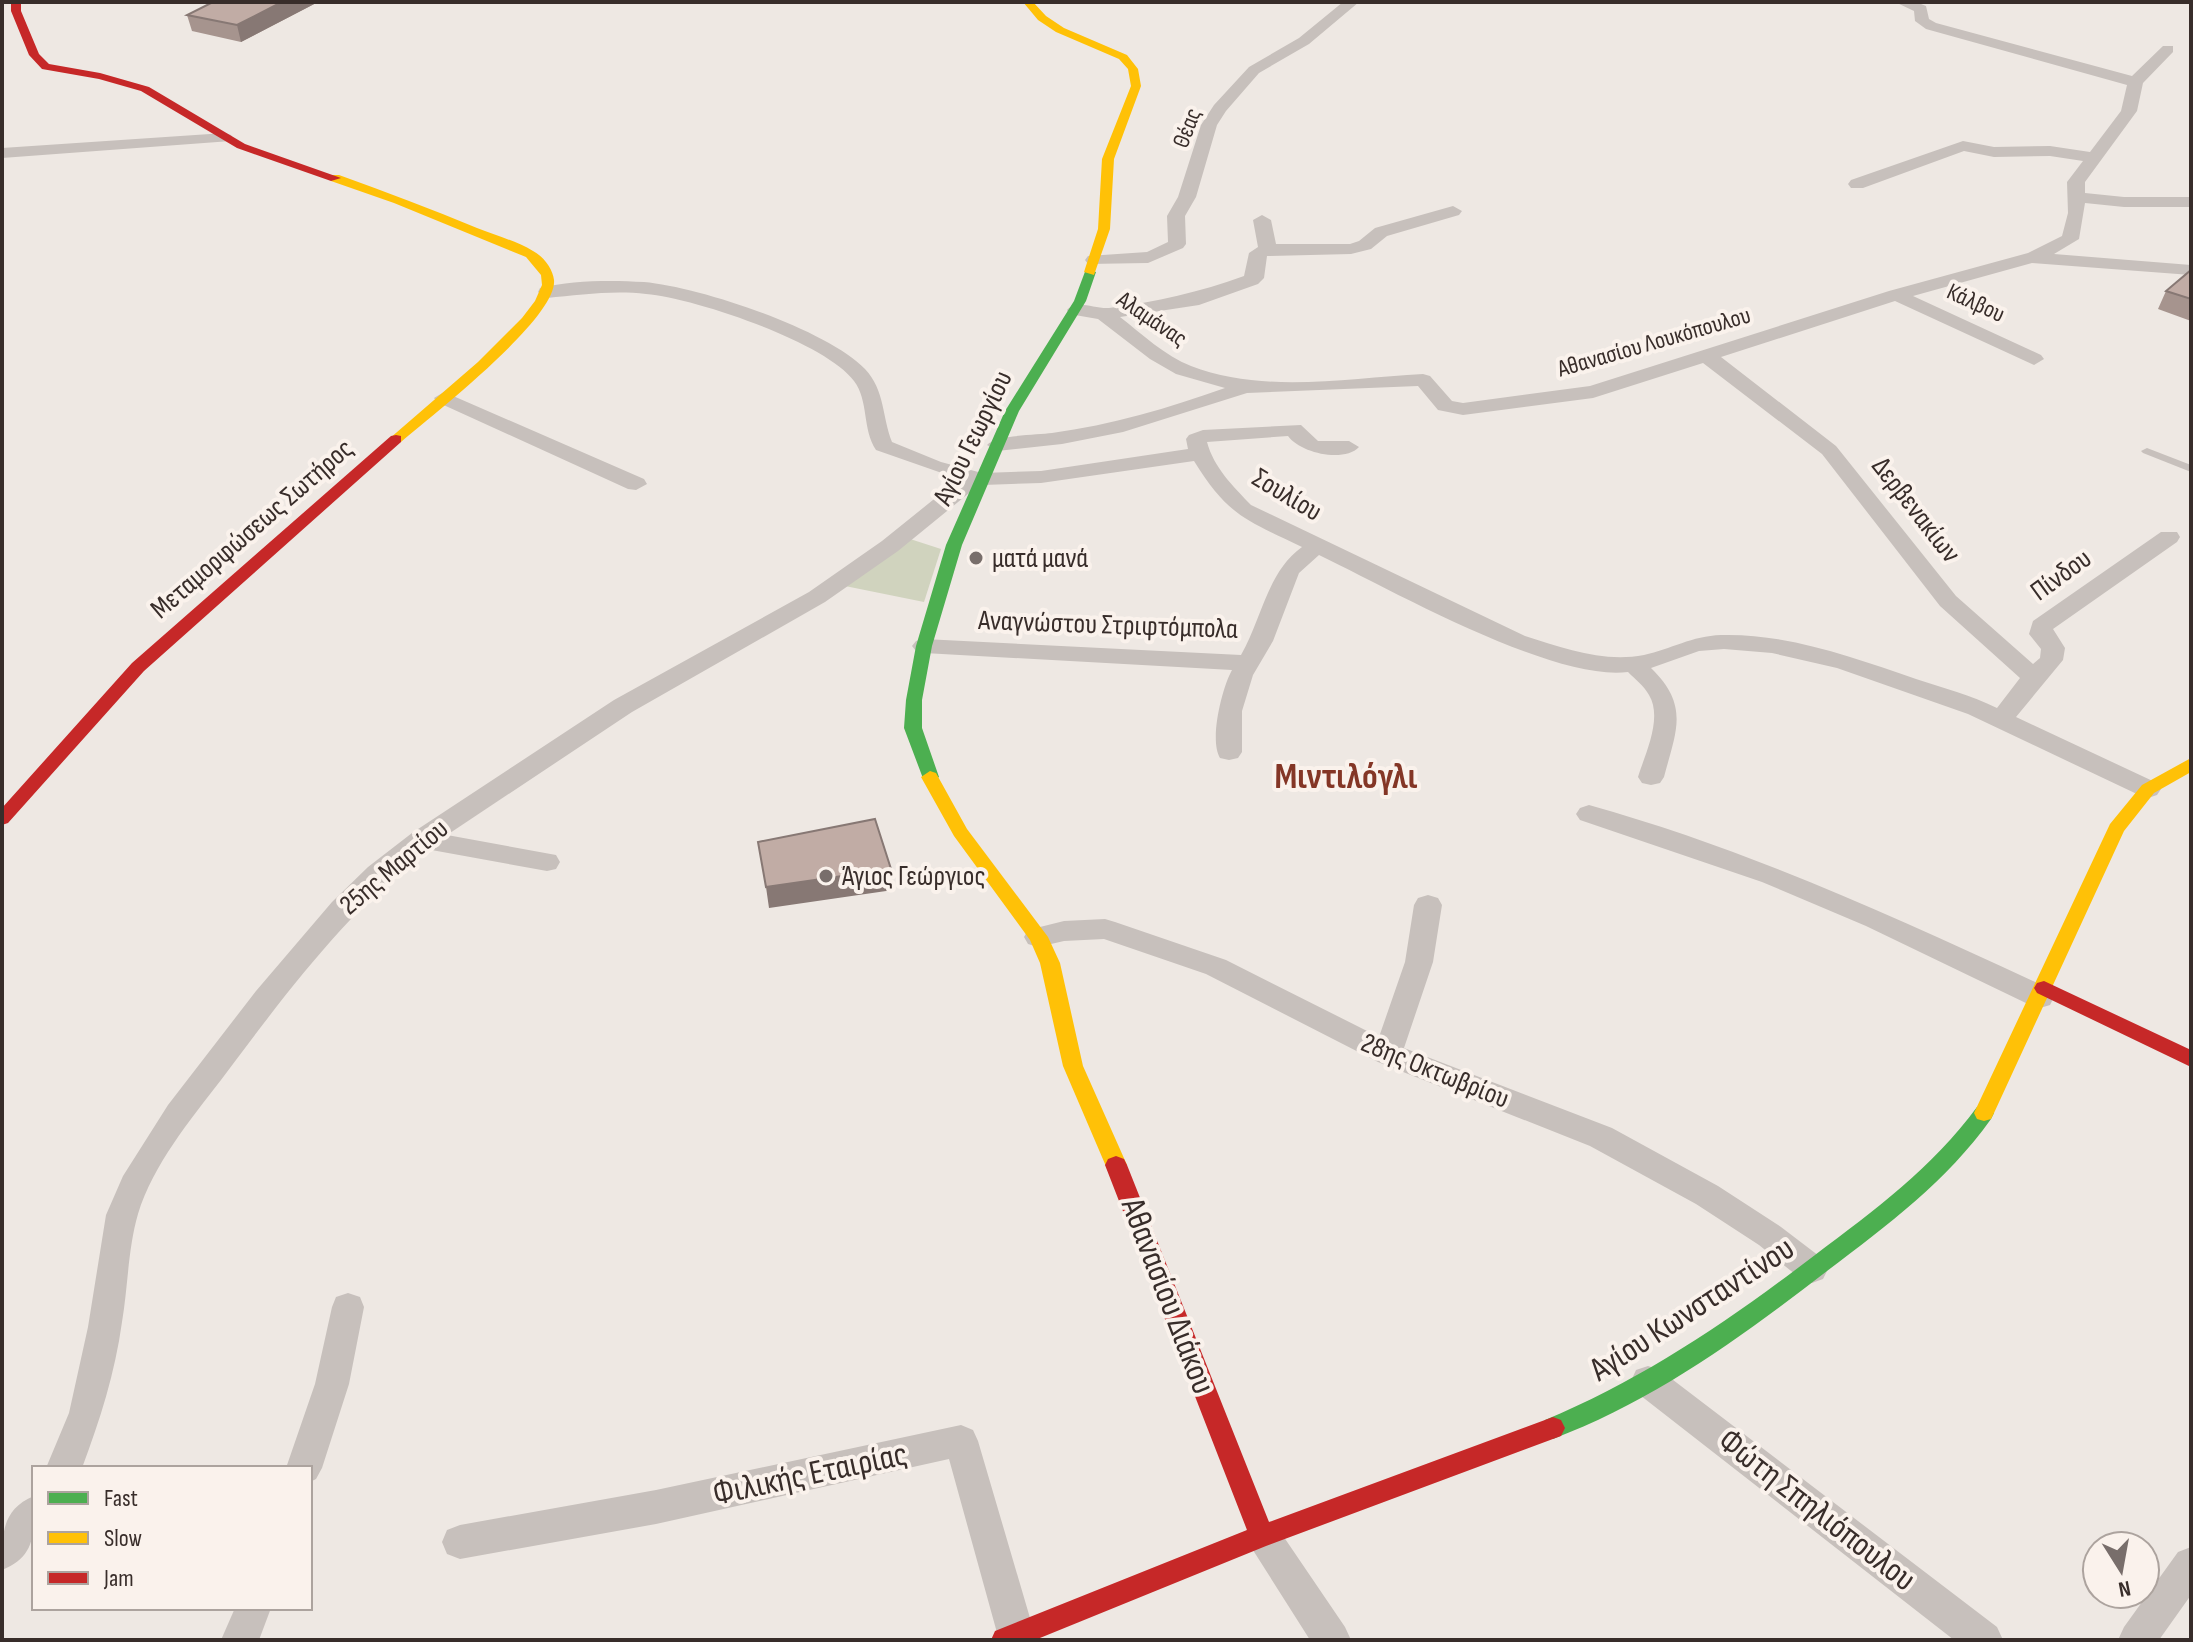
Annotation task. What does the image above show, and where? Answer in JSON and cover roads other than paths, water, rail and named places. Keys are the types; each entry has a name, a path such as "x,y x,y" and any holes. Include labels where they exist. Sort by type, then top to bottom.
{"street":[{"name":"Αγίου Γεωργίου","path":"1028,2 1042,18 1060,30 1123,57 1136,77 1128,111 1108,159 1104,229 1076,310 1012,411 954,545 924,646 914,700 913,728 937,794 960,832 1038,937"},
{"name":"Θέας","path":"1094,260 1153,256 1177,244 1176,216 1187,197 1209,125 1220,108 1254,70 1304,41 1352,2"},
{"path":"1902,2 1921,9 1922,21 1931,26 2135,82"},
{"path":"22,5 34,55 46,67 69,74 100,76 145,89 225,138 441,217 530,254 547,271 547,292 617,288 678,293 818,345 857,372 870,391 883,446 934,466 981,479 1041,477 1200,454 1196,439 1203,436 1294,429 1302,443 1308,446 1349,447"},
{"path":"2032,258 2070,239 2077,213 2076,182 2129,111 2135,82 2168,49"},
{"path":"2,153 225,138"},
{"path":"1857,184 1963,146 1994,152 2050,151 2093,158"},
{"path":"2076,197 2124,202 2191,202"},
{"path":"1104,314 1213,295 1255,278 1255,258 1258,253 1268,250 1351,249 1365,245 1381,232 1453,211"},
{"path":"1262,220 1268,250"},
{"name":"Αθανασίου Λουκόπουλου","path":"997,445 1103,433 1194,407 1245,387 1413,379 1428,383 1445,406 1463,409 1581,395 1896,295 2032,258 2191,270"},
{"name":"Μεταμορφώσεως Σωτήρος","path":"2,819 138,667 526,324 547,292"},
{"name":"Κάλβου","path":"1896,295 2034,359"},
{"name":"Αλαμάνας","path":"1076,310 1104,314 1170,363 1199,376 1245,387"},
{"name":"Δερβενακίων","path":"1705,355 1829,450 1948,601 2033,677"},
{"path":"444,398 636,484"},
{"name":"Σουλίου","path":"1200,454 1219,484 1243,510 1316,547 1517,641 1564,656 1615,666 1634,664"},
{"name":"25ης Μαρτίου","path":"65,1466 86,1413 105,1327 122,1215 138,1176 179,1113 266,999 332,920 377,874 421,839 623,706 817,597 890,546 966,484 981,479"},
{"name":"Πίνδου","path":"2033,677 2051,660 2053,648 2041,634 2041,626 2169,537"},
{"name":"Αναγνώστου Στριφτόμπολα","path":"924,646 1248,663 1269,623 1288,573 1295,562 1316,547"},
{"path":"1651,777 1665,719 1665,703 1660,691 1634,664 1696,644 1746,642 1843,662 2002,718 2076,757 2148,789"},
{"path":"1229,752 1230,711 1238,681 1248,663"},
{"path":"2002,718 2033,677"},
{"name":"Αγίου Κωνσταντίνου","path":"1010,1638 1262,1536 1560,1425 1648,1381 1752,1316 1908,1197 1960,1147 1983,1114 2042,992 2108,842 2125,815 2148,789 2191,764"},
{"path":"1589,814 1771,875 2191,1059"},
{"path":"421,839 547,862"},
{"path":"1388,1054 1419,962 1428,905"},
{"name":"28ης Οκτωβρίου","path":"1038,937 1064,931 1105,929 1216,967 1388,1054 1601,1137 1707,1195 1770,1236 1812,1269"},
{"name":"Αθανασίου Διάκου","path":"1038,937 1050,963 1073,1066 1116,1165 1262,1536 1332,1640"},
{"path":"305,1466 332,1384 348,1307"},
{"name":"Φώτη Σπηλιόπουλου","path":"1648,1381 1984,1640"},
{"name":"Φιλικής Εταιρίας","path":"460,1542 656,1507 961,1441 1010,1638"},
{"path":"2,1553 32,1516"},
{"path":"2137,1640 2191,1564"},
{"path":"240,1640 252,1610"}],"lane":[{"path":"2147,451 2191,469"}],"place":[{"name":"ματά μανά","path":"976,558"},
{"name":"Άγιος Γεώργιος","path":"826,876"}],"district":[{"name":"Μιντιλόγλι","path":"1346,777"}]}
